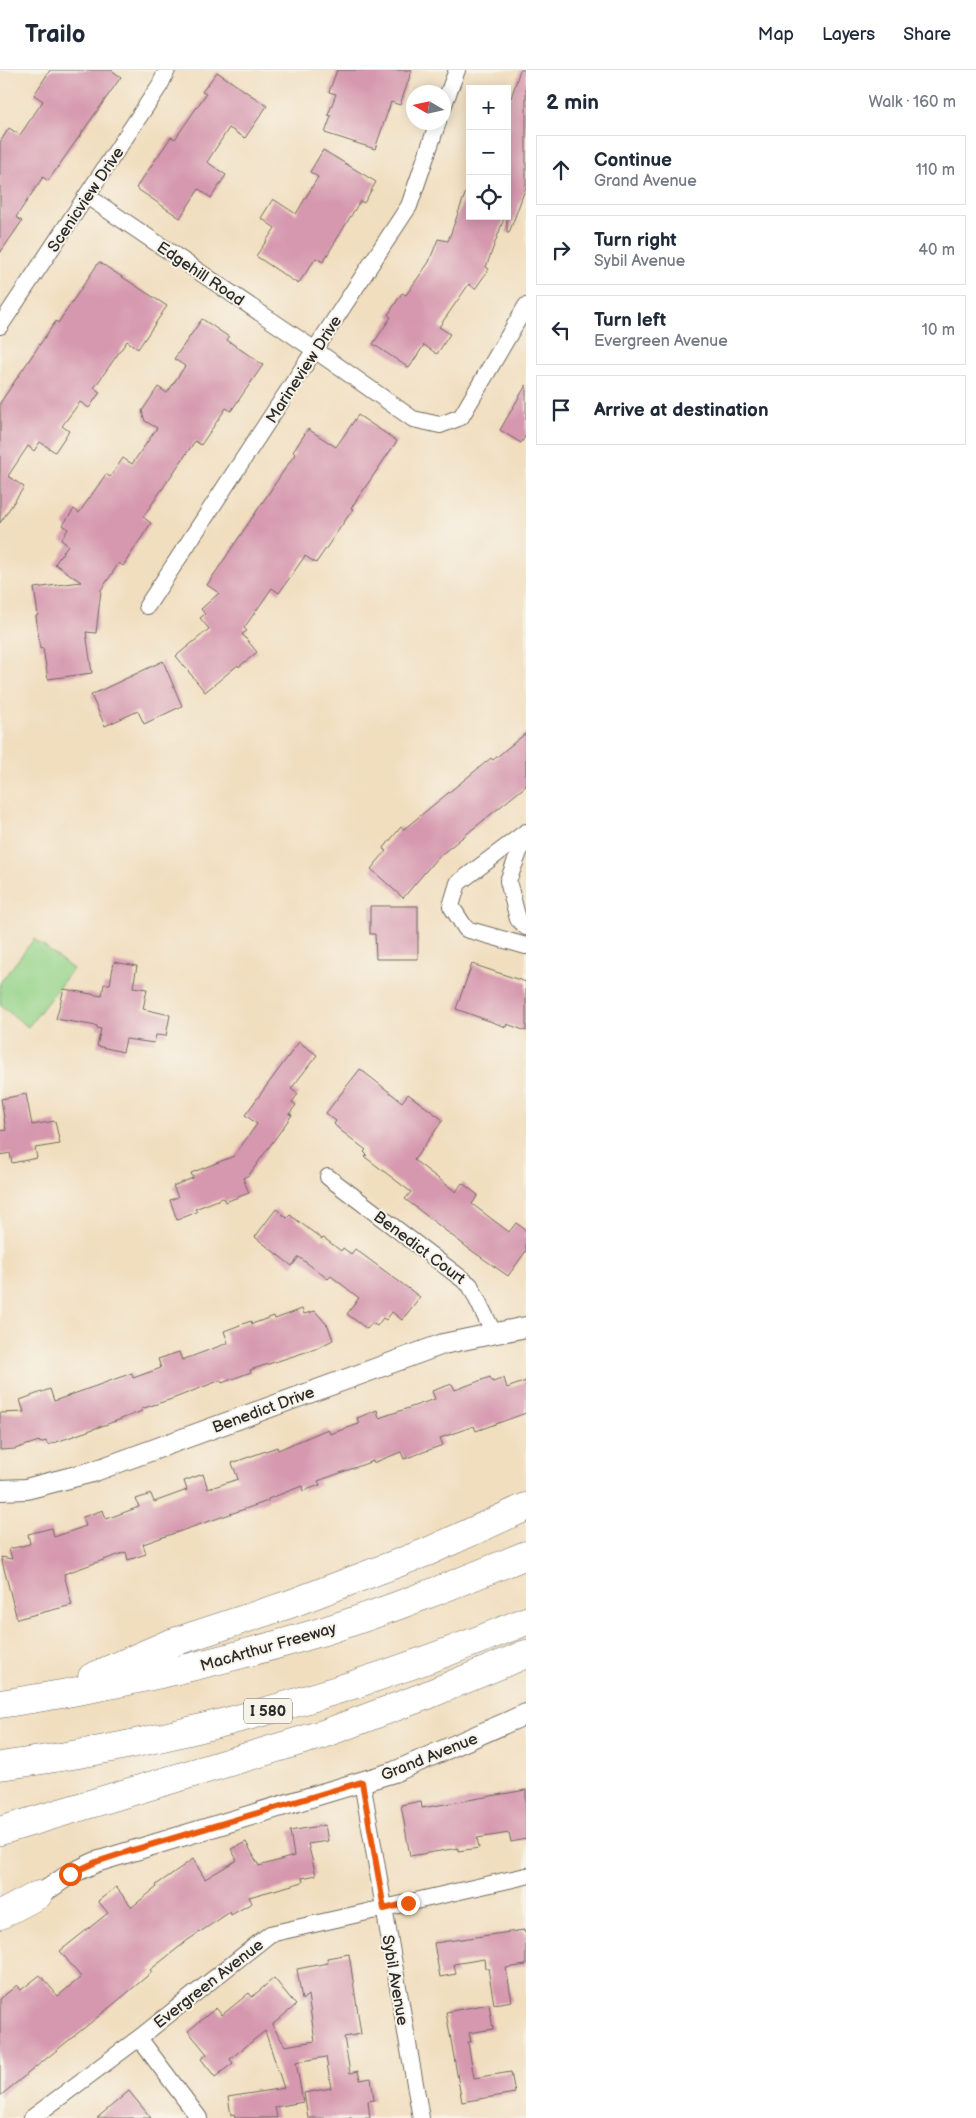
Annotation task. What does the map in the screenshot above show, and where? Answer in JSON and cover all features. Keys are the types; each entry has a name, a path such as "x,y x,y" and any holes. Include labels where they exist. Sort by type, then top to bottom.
{"highway":[{"path":"47,1697 168,1644 290,1604 428,1552 526,1507"},
{"name":"MacArthur Freeway","path":"0,1704 47,1697 184,1669 316,1633 391,1608 526,1555"},
{"name":"I 580","path":"0,1766 130,1744 268,1711 342,1689 412,1665 526,1621"},
{"path":"0,1831 323,1734 425,1696 526,1654"},
{"path":"0,1915 38,1895"}],"street":[{"name":"Scenicview Drive","path":"0,326 160,86 167,70"},
{"path":"451,85 456,70"},
{"name":"Marineview Drive","path":"147,606 409,206 435,130"},
{"name":"Edgehill Road","path":"87,196 316,350 412,419 440,425 462,417 526,306"},
{"path":"526,833 458,883 451,906 466,929 526,946"},
{"path":"526,833 508,881 518,919 526,927"},
{"name":"Benedict Court","path":"328,1177 470,1285 493,1332"},
{"name":"Benedict Drive","path":"0,1490 26,1489 92,1472 443,1344 493,1332 526,1327"},
{"name":"Grand Avenue","path":"0,1925 38,1895 70,1874 96,1862 362,1782 425,1759 526,1714"},
{"name":"Sybil Avenue","path":"362,1782 421,2118"},
{"name":"Evergreen Avenue","path":"32,2118 139,2038 270,1934 526,1876"},
{"path":"139,2038 199,2118"}],"green space":[{"path":"34,939 73,969 28,1027 0,1005 0,983"}],"building":[{"path":"50,70 111,70 121,77 48,181 43,177 16,217 22,221 0,253 0,142 9,128 20,135 43,101 34,95"},
{"path":"337,70 412,70 400,105 391,102 375,149 325,133 331,116 328,115 336,94 329,92"},
{"path":"520,70 526,70 526,187 509,233 507,233 507,220 511,220 511,98"},
{"path":"217,72 267,106 245,138 229,128 207,162 226,175 211,198 199,189 180,218 136,188 171,137 175,139 206,94 202,92"},
{"path":"323,150 376,182 364,203 360,201 323,262 316,258 298,284 256,256 275,228 261,218 273,199 296,214 318,177 310,172"},
{"path":"466,192 466,220 504,220 486,267 489,269 475,289 469,284 439,327 450,334 437,354 424,345 409,368 373,344 391,317 388,315 402,293 406,295 429,262 438,239 448,241"},
{"path":"99,262 167,306 138,349 127,341 94,388 100,392 89,408 80,402 62,426 69,431 55,452 40,442 34,451 28,446 8,476 24,487 0,523 0,403"},
{"path":"202,319 229,337 227,340 263,365 231,411 226,408 201,445 195,441 143,517 151,523 123,566 119,563 101,590 96,633 86,632 92,673 48,679 43,648 40,649 34,588 81,582 55,564 68,545 61,540 68,529 63,525 74,509 79,513 106,474 110,477 123,458 132,464 157,428 145,421 142,411 158,387 167,393 185,366 174,359"},
{"path":"526,385 526,435 521,443 500,430"},
{"path":"358,415 397,441 316,563 305,556 279,593 272,588 244,628 247,631 242,634 257,652 205,692 176,656 209,629 200,618 205,614 201,609 219,593 207,585 295,454 293,452 308,429 336,447"},
{"path":"163,661 182,706 144,724 138,711 105,726 91,695"},
{"path":"526,733 526,786 437,858 403,898 371,869 386,851 383,849 401,827 404,829 491,758 493,760"},
{"path":"370,906 418,906 418,959 376,959 375,934 370,934"},
{"path":"114,962 137,966 133,987 147,989 143,1009 170,1015 166,1036 156,1035 154,1043 126,1039 123,1052 97,1046 101,1029 97,1028 97,1026 56,1019 64,989 102,996 104,984 110,984"},
{"path":"472,964 526,982 526,1031 507,1024 506,1027 456,1009"},
{"path":"299,1042 317,1055 291,1089 298,1094 292,1102 296,1105 289,1114 292,1115 249,1175 243,1178 249,1193 225,1202 223,1198 195,1209 197,1212 177,1220 170,1200 178,1197 173,1186 193,1178 191,1173 234,1156 257,1124 245,1115"},
{"path":"360,1069 402,1102 408,1094 443,1120 414,1160 456,1192 462,1183 478,1195 472,1204 509,1232 516,1223 526,1230 526,1251 508,1276 468,1248 405,1199 411,1192 365,1157 367,1155 364,1152 366,1150 340,1130 334,1124 336,1121 326,1113"},
{"path":"26,1094 32,1125 55,1121 60,1144 35,1148 37,1158 12,1163 10,1153 0,1155 0,1131 6,1130 1,1099"},
{"path":"276,1209 287,1218 290,1215 341,1251 343,1248 351,1254 355,1249 420,1297 402,1320 392,1312 386,1320 383,1318 377,1326 372,1323 367,1329 347,1314 359,1298 331,1276 328,1279 299,1257 292,1266 255,1237"},
{"path":"302,1309 304,1314 315,1311 328,1326 333,1340 315,1349 250,1370 251,1372 222,1383 221,1380 48,1445 46,1441 40,1443 39,1441 15,1449 0,1450 0,1413 24,1412 20,1400 50,1389 54,1401 132,1373 133,1378 161,1368 158,1359 179,1352 182,1360 228,1343 224,1331 251,1321 252,1324 274,1316 275,1319"},
{"path":"490,1377 493,1382 504,1378 507,1388 526,1381 526,1413 476,1431 474,1426 440,1438 443,1445 404,1459 401,1452 373,1463 373,1461 318,1481 320,1485 303,1491 302,1486 268,1499 268,1501 143,1544 146,1554 128,1560 126,1552 64,1574 72,1605 17,1619 1,1557 12,1559 9,1549 30,1544 28,1534 52,1528 54,1537 86,1526 83,1517 103,1510 106,1519 139,1507 136,1499 151,1494 154,1502 187,1490 184,1481 203,1474 208,1489 238,1479 232,1463 277,1447 278,1450 328,1429 330,1434 359,1424 357,1418 377,1410 379,1418 435,1399 432,1391 452,1384 455,1390"},
{"path":"526,1790 526,1839 511,1842 509,1833 477,1838 479,1848 458,1851 458,1848 410,1856 401,1805 421,1801 422,1808"},
{"path":"325,1825 328,1841 308,1844 316,1875 302,1878 303,1882 249,1897 252,1903 231,1915 230,1912 188,1940 150,1970 152,1972 115,2003 0,2096 0,1999 17,1985 21,1990 40,1975 58,1996 81,1977 60,1951 108,1913 98,1901 116,1887 132,1907 157,1887 156,1885 193,1859 205,1879 237,1860 231,1849 246,1842 259,1866 294,1856 290,1831"},
{"path":"524,1930 526,1932 526,1965 506,1968 512,2001 494,2004 488,1968 485,1968 484,1959 454,1964 456,1974 440,1977 434,1943"},
{"path":"349,1954 361,2034 344,2037 350,2073 358,2071 360,2080 371,2078 374,2100 368,2101 370,2118 308,2118 304,2093 331,2088 326,2057 296,2062 303,2102 275,2107 277,2118 235,2118 234,2114 231,2115 228,2097 284,2088 265,2031 230,2059 233,2063 215,2077 201,2059 207,2054 188,2031 216,2008 222,2015 249,1993 252,1997 274,1978 296,2005 272,2025 285,2046 315,2041 308,1995 302,2000 297,1969 328,1963 327,1958"},
{"path":"489,2004 493,2029 469,2033 471,2042 468,2042 474,2078 511,2072 515,2093 462,2102 446,2012"},
{"path":"129,2091 151,2118 97,2118"}],"route":[{"path":"70,1874 96,1862 130,1851 362,1782 384,1909 408,1903"}]}
